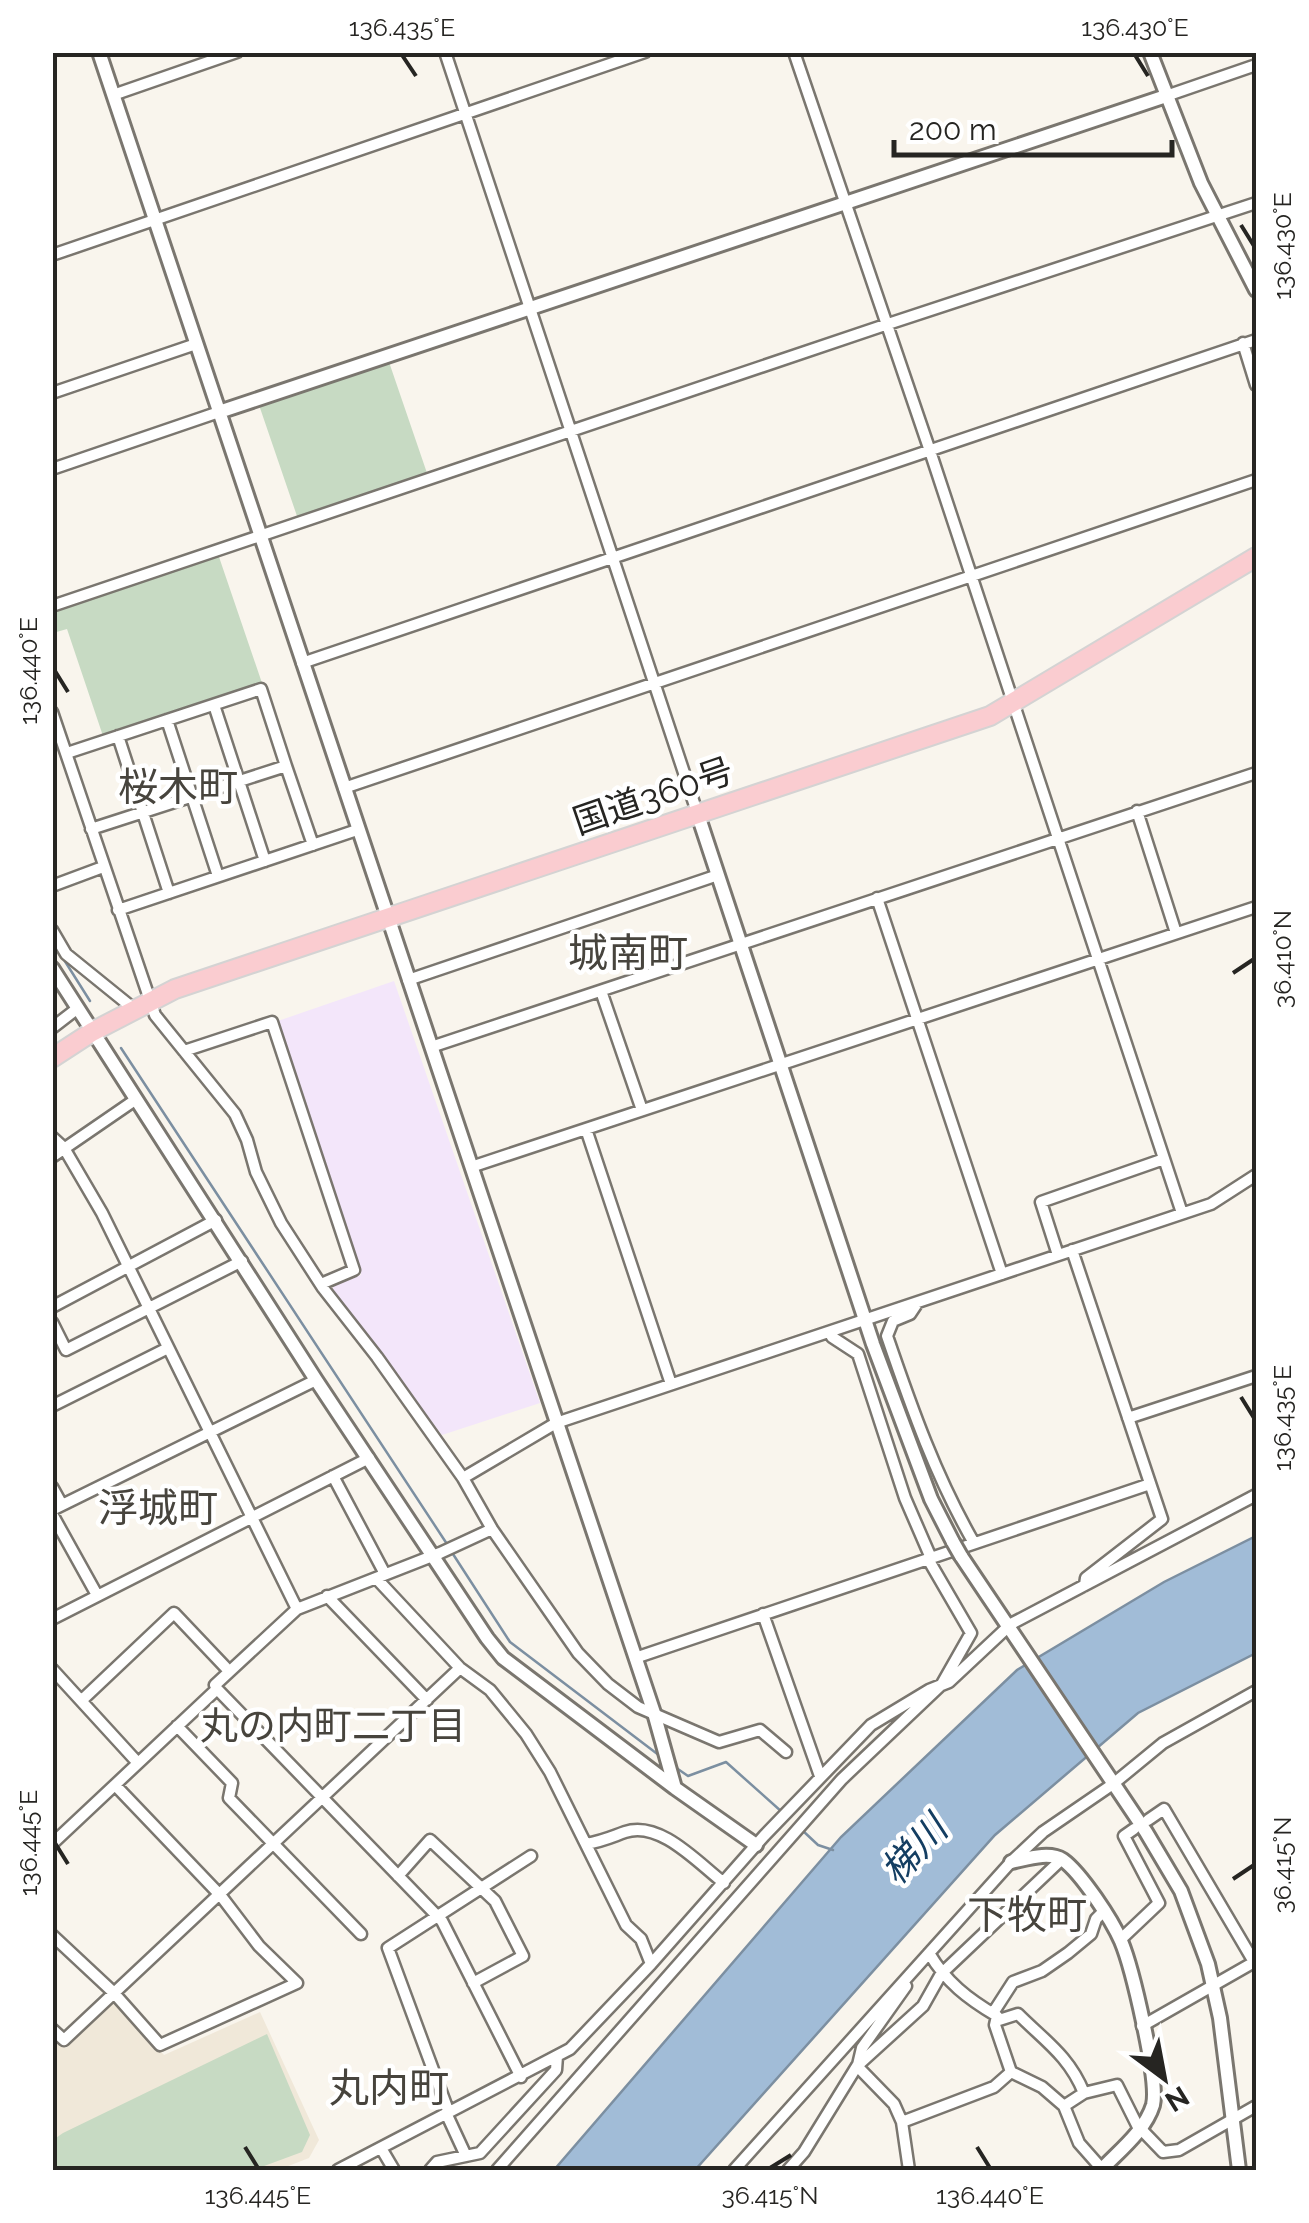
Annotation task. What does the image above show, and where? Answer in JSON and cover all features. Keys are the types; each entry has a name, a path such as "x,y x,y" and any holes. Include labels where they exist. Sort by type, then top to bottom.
{"highway":[{"name":"国道360号","path":"52,1058 142,1005 388,918 965,725 1012,704 1256,557"}],"street":[{"path":"99,52 656,1720 672,1781"},
{"path":"113,95 238,52"},
{"path":"444,52 866,1320 931,1499 961,1556 1146,1832 1180,1891 1220,2018 1239,2170"},
{"path":"52,254 646,52"},
{"path":"794,52 1182,1213"},
{"path":"1150,52 1182,141 1256,290"},
{"path":"52,469 1256,65"},
{"path":"52,606 885,324 1256,203"},
{"path":"302,664 1256,340"},
{"path":"1243,343 1256,385"},
{"path":"52,393 196,344"},
{"path":"344,788 1256,480"},
{"path":"61,747 118,736 261,689 314,845"},
{"path":"214,705 265,860"},
{"path":"52,712 118,910 142,1005"},
{"path":"167,720 218,876"},
{"path":"118,736 170,892"},
{"path":"91,829 286,766"},
{"path":"431,1048 1256,772"},
{"path":"1136,812 1176,933"},
{"path":"118,910 357,830"},
{"path":"52,886 103,867"},
{"path":"408,980 718,875"},
{"path":"876,898 1002,1274"},
{"path":"471,1167 1256,906"},
{"path":"52,930 66,954 155,1016 235,1114 256,1172 281,1222 321,1284 463,1478 492,1529 578,1653 608,1684 656,1720 719,1742 760,1730 786,1752"},
{"path":"52,968 316,1380 504,1658 756,1845"},
{"path":"601,991 642,1110"},
{"path":"52,1028 78,1008"},
{"path":"184,1051 272,1022 354,1270 321,1284"},
{"path":"52,1157 136,1100"},
{"path":"586,1128 672,1384"},
{"path":"52,1137 64,1148 102,1213 298,1610"},
{"path":"1058,1255 1040,1202 1164,1159"},
{"path":"463,1478 556,1422 1211,1204 1256,1175"},
{"path":"52,1307 216,1220"},
{"path":"1072,1250 1162,1519 1116,1552 1086,1578 1084,1586"},
{"path":"52,1322 66,1350 242,1261"},
{"path":"918,1302 910,1314 892,1322 887,1336 926,1447 974,1544"},
{"path":"497,2170 842,1779 942,1684 972,1633 929,1558 858,1354 829,1332"},
{"path":"52,1406 168,1348"},
{"path":"1128,1418 1256,1376"},
{"path":"56,1509 316,1380"},
{"path":"52,1619 369,1458"},
{"path":"333,1476 380,1576 460,1668 490,1690 526,1734 550,1772 626,1924 641,1939 650,1964"},
{"path":"635,1658 1150,1484"},
{"path":"52,1487 56,1509 97,1595"},
{"path":"338,2170 570,2048 820,1776 871,1726 949,1682 1010,1633 1084,1586 1256,1495"},
{"path":"492,1529 298,1610 215,1685 438,1916 521,2076"},
{"path":"327,1596 426,1700"},
{"path":"82,1700 174,1613 229,1671"},
{"path":"763,1614 820,1776"},
{"path":"52,2029 64,2040 460,1668"},
{"path":"52,1669 138,1764"},
{"path":"52,1844 217,1689"},
{"path":"734,2170 1011,1862 1043,1832 1163,1743 1256,1691"},
{"path":"177,1726 232,1782 229,1798 361,1934"},
{"path":"52,1936 113,1992 160,2044 297,1982 115,1785"},
{"path":"1142,2026 1255,1961 1164,1809 1148,1820"},
{"path":"1120,1940 1159,1904 1124,1836 1134,1829"},
{"path":"586,1844 613,1839 627,1830 659,1833 724,1883"},
{"path":"398,1876 430,1840 495,1901 523,1956 474,1983"},
{"path":"466,2156 388,1948 531,1856"},
{"path":"928,1954 941,1974 966,1998 994,2017 1011,2072 1042,2087 1064,2106 1079,2143 1101,2170 1140,2129 1154,2100 1142,2026 1120,1940 1062,1860 1052,1856 1011,1862"},
{"path":"788,2170 804,2152 857,2066 923,2006 941,1974 1062,1860"},
{"path":"994,2017 1012,1982 1042,1971 1068,1953 1091,1934 1103,1912"},
{"path":"857,2066 862,2048 905,1990 909,1976"},
{"path":"994,2017 1018,2014 1064,2056 1084,2092"},
{"path":"430,2170 436,2162 480,2153 556,2070 558,2056"},
{"path":"857,2066 894,2104 902,2122 909,2170"},
{"path":"902,2122 994,2087 1011,2072"},
{"path":"1064,2106 1084,2092 1117,2085 1140,2129 1163,2152 1179,2150 1256,2106"},
{"path":"382,2148 394,2170"}],"shaded area":[{"path":"394,981 540,1403 442,1435 332,1291 334,1284 361,1275 275,1022"},
{"path":"114,2002 164,2055 260,2012 319,2140 309,2158 278,2170 53,2170 52,2040 66,2048"}],"green space":[{"path":"389,362 428,476 298,519 259,405"},
{"path":"218,554 262,683 103,736 67,629 53,633 52,611"},
{"path":"267,2034 310,2135 302,2152 253,2170 53,2170 53,2140 63,2133"}],"water":[{"name":"梯川","path":"1256,1536 1256,1653 1138,1713 995,1835 695,2170 554,2170 841,1837 1017,1670 1164,1582"}],"waterway":[{"path":"61,955 90,1001"},
{"path":"121,1048 447,1544"},
{"path":"451,1551 510,1642 660,1756"},
{"path":"675,1767 688,1776 726,1762 782,1812"},
{"path":"802,1830 818,1845 833,1850"}],"district":[{"name":"桜木町","path":"178,787"},
{"name":"城南町","path":"628,953"},
{"name":"浮城町","path":"158,1508"},
{"name":"丸の内町二丁目","path":"333,1726"},
{"name":"下牧町","path":"1027,1915"},
{"name":"丸内町","path":"389,2088"}]}
